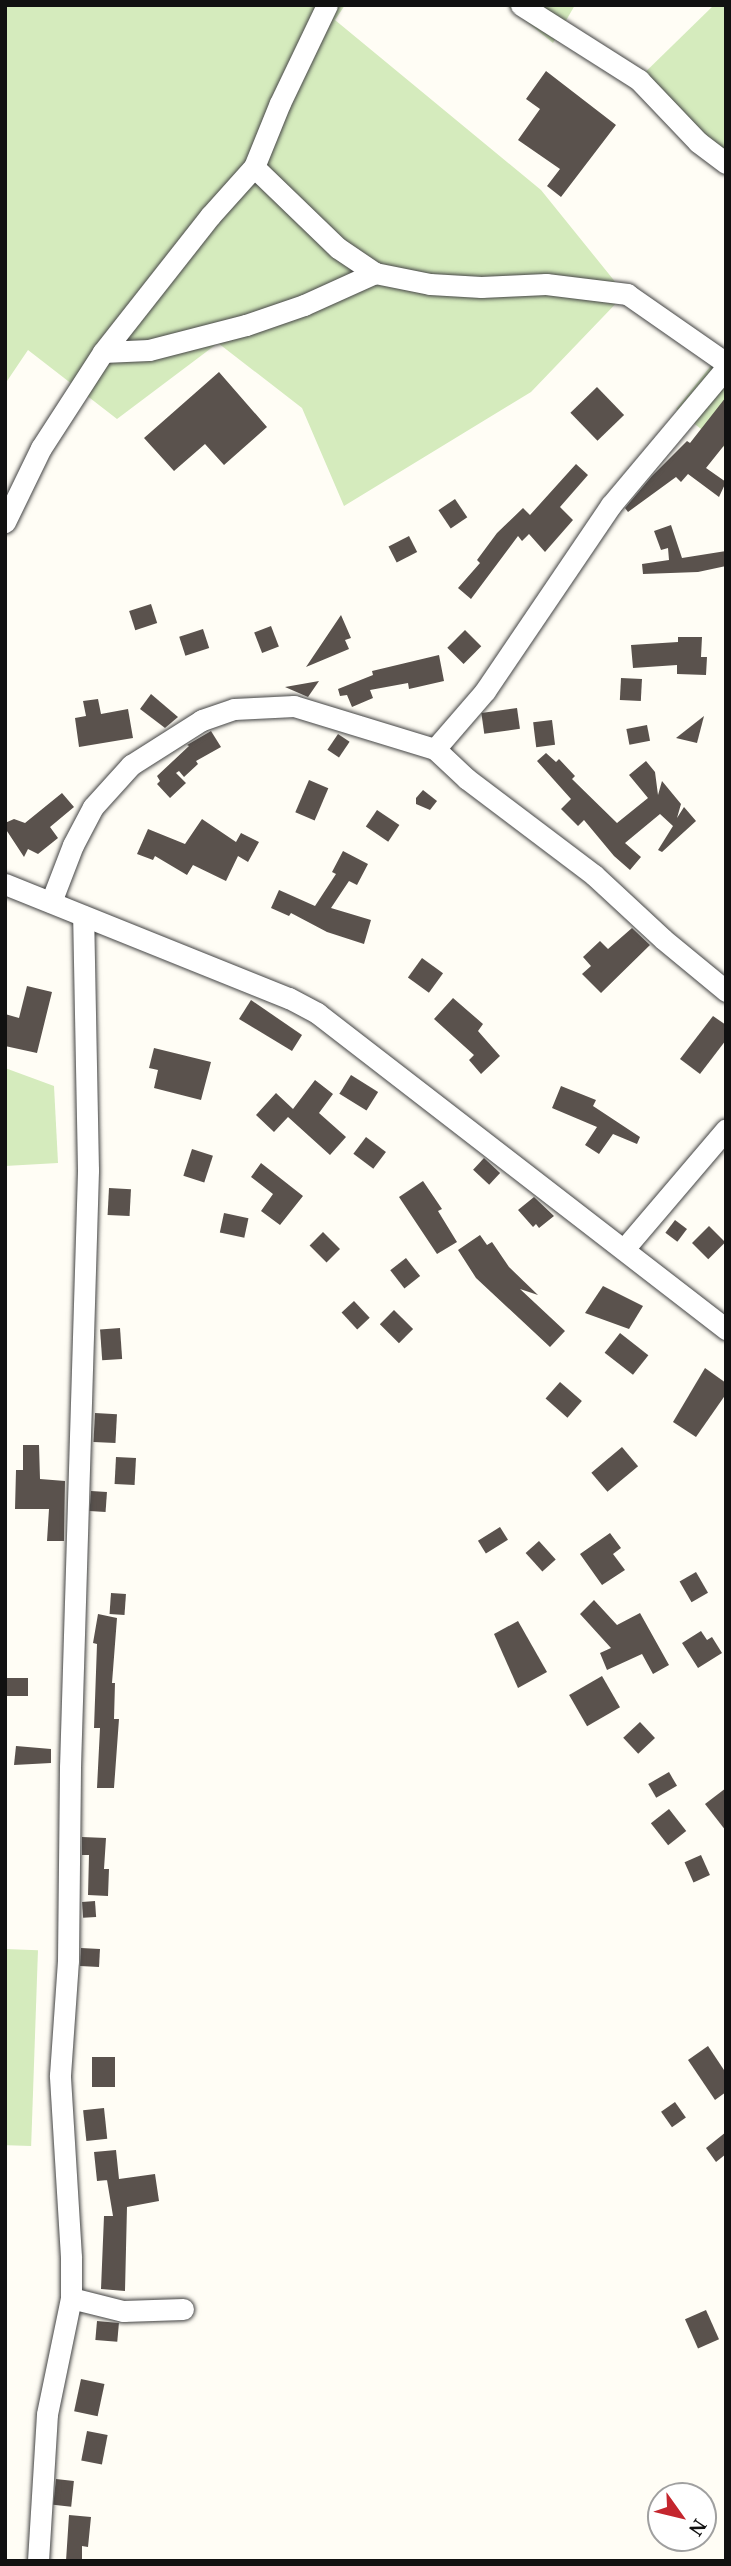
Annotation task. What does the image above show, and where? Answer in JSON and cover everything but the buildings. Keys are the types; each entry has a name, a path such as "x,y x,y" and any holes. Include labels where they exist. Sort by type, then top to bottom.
{"street":[{"path":"5,522 41,448 103,352 210,216 254,167 279,103 327,5"},
{"path":"521,5 639,80 698,142 726,163"},
{"path":"254,167 338,248 375,273 430,284 481,287 546,284 627,295 726,365 611,505 485,691 435,750"},
{"path":"103,352 149,350 235,328 304,304 375,273"},
{"path":"51,902 73,845 93,807 131,765 202,720 234,709 294,706 435,750 467,779 594,875 663,939 726,991"},
{"path":"5,884 289,998 317,1013 726,1329"},
{"path":"38,2561 47,2414 71,2298 71,2244 60,2075 68,1960 70,1767 88,1170 83,916"},
{"path":"624,1248 726,1129"},
{"path":"71,2298 123,2311 183,2309"}],"green space":[{"path":"7,5 345,5 335,20 541,190 625,294 531,392 344,506 302,408 218,343 117,419 28,350 5,384"},
{"path":"506,5 575,5 553,43"},
{"path":"714,5 726,5 726,175 693,150 631,86"},
{"path":"726,347 726,449 676,409"},
{"path":"5,1068 54,1086 58,1163 5,1166"},
{"path":"5,1949 38,1950 31,2146 5,2145"}]}
